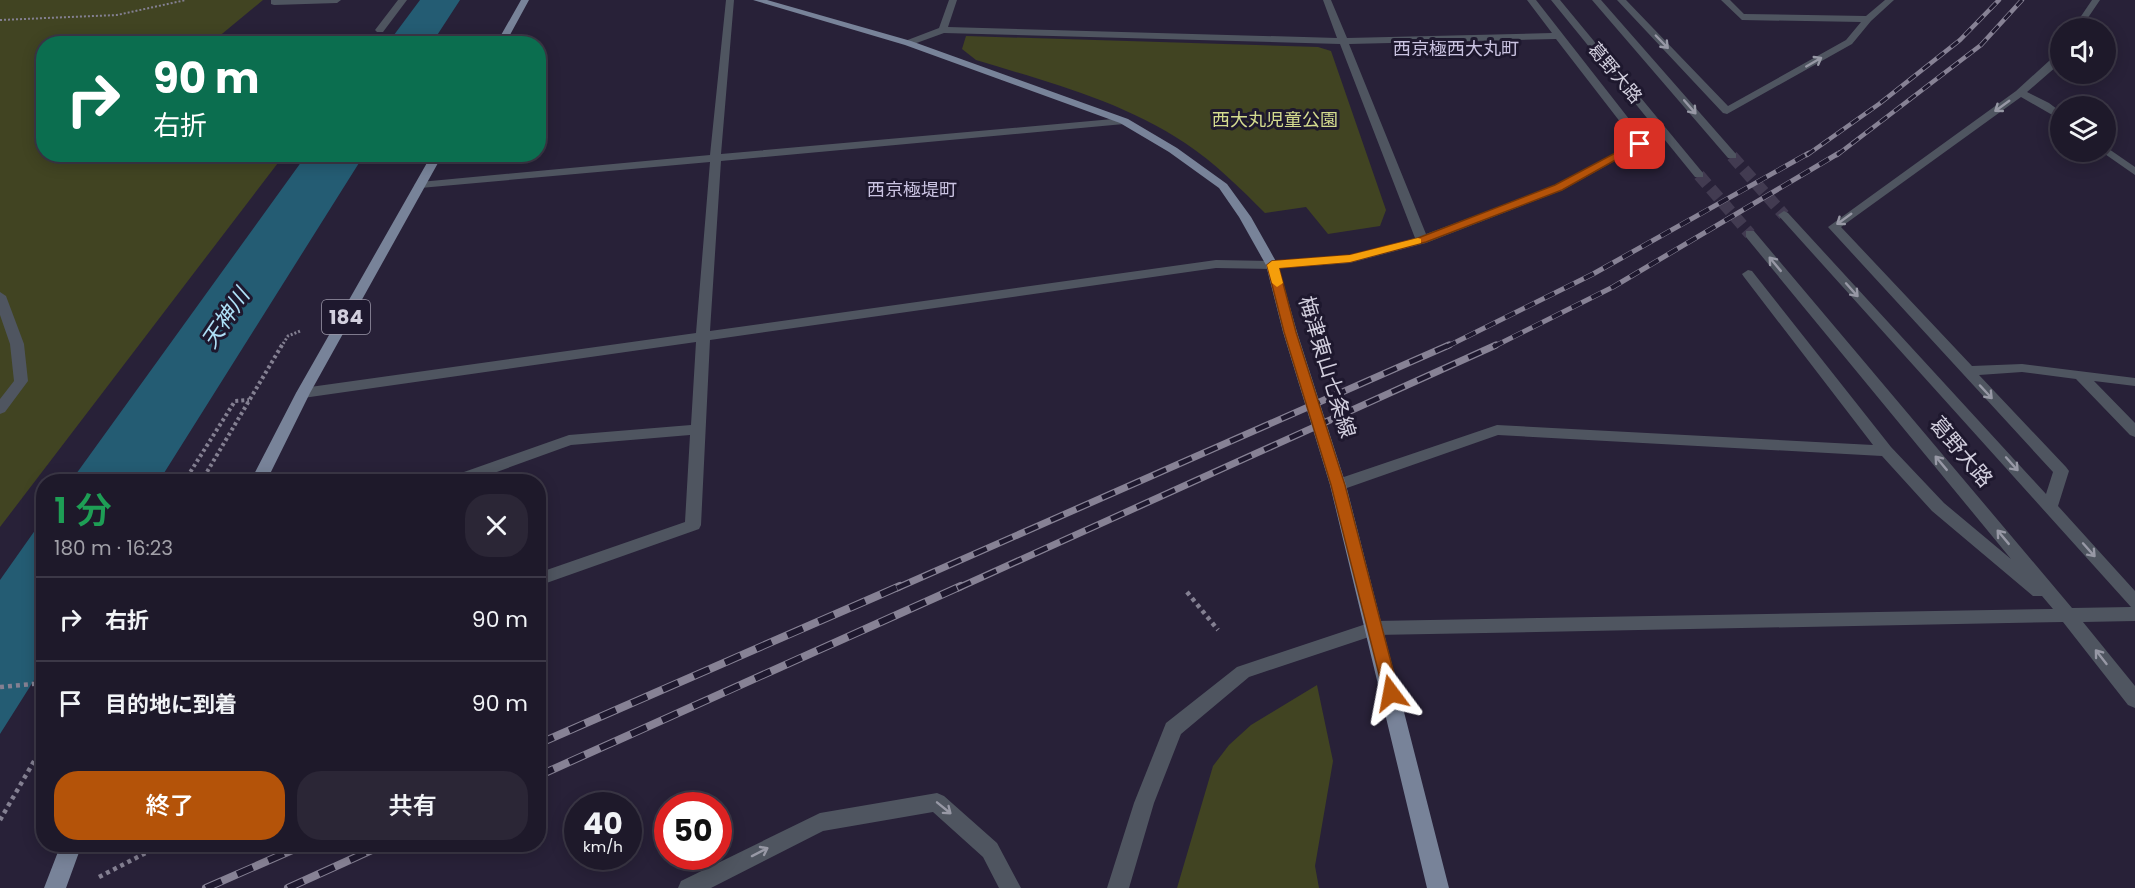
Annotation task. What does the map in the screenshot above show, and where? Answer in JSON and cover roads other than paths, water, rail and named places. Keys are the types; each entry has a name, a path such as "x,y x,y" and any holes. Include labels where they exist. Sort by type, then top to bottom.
{"main road":[{"path":"505,36 525,0"},
{"name":"梅津東山七条線","path":"757,0 908,43 1124,120 1173,150 1223,186 1245,217 1272,265 1290,332 1338,485 1438,888"},
{"name":"184","path":"262,474 303,393 433,162"},
{"path":"55,888 69,852"}],"street":[{"path":"276,0 274,2 337,0"},
{"path":"380,30 403,0"},
{"path":"546,577 693,525 714,158 730,0"},
{"path":"943,30 953,0"},
{"path":"1327,0 1422,240"},
{"path":"303,393 1216,264 1272,265 1350,259 1422,240 1558,188 1640,144 1636,135 1531,0"},
{"name":"葛野大路","path":"1555,0 1699,174"},
{"name":"葛野大路","path":"1596,0 1732,156"},
{"path":"1621,0 1727,111 1849,42 1868,19 1890,0"},
{"path":"1725,0 1742,17 1868,19"},
{"path":"2084,18 2096,0"},
{"path":"908,43 943,30 1343,41 1557,36"},
{"path":"2050,67 2020,93 1834,227 2061,471 2050,506"},
{"path":"2020,93 2050,109"},
{"path":"420,185 1124,120"},
{"path":"2116,158 2135,172"},
{"name":"葛野大路","path":"1784,216 2135,602"},
{"name":"葛野大路","path":"1750,234 2067,614 2135,700"},
{"path":"1748,274 1886,451 1938,507 2067,614"},
{"path":"0,296 17,344 21,381 0,410"},
{"path":"1966,371 2022,368 2135,382"},
{"path":"2080,375 2135,432"},
{"path":"474,474 569,440 698,429"},
{"path":"1338,485 1497,430 1886,451"},
{"path":"1118,888 1144,803 1173,729 1243,672 1375,628 2135,614"},
{"path":"689,888 820,822 938,802 990,850 1010,888"}],"water":[{"path":"420,0 460,0 437,36 393,36"},
{"name":"天神川","path":"301,162 360,162 163,474 76,474"},
{"path":"36,529 36,677 0,734 0,580"}],"tunnel":[{"path":"1732,156 1784,215"},
{"path":"1699,175 1750,234"}],"railway":[{"path":"1807,155 1879,104 1960,40 1999,0"},
{"path":"1837,155 1981,45 2022,0"},
{"path":"1446,347 1593,274 1809,153"},
{"path":"1493,347 1613,287 1839,153"},
{"path":"897,588 1449,345"},
{"path":"958,588 1496,345"},
{"path":"546,741 900,586"},
{"path":"546,772 961,586"},
{"path":"206,888 288,852"},
{"path":"288,888 367,852"}],"district":[{"name":"西京極西大丸町","path":"1456,49"},
{"name":"西京極堤町","path":"912,190"}],"park label":[{"name":"西大丸児童公園","path":"1275,120"}]}
